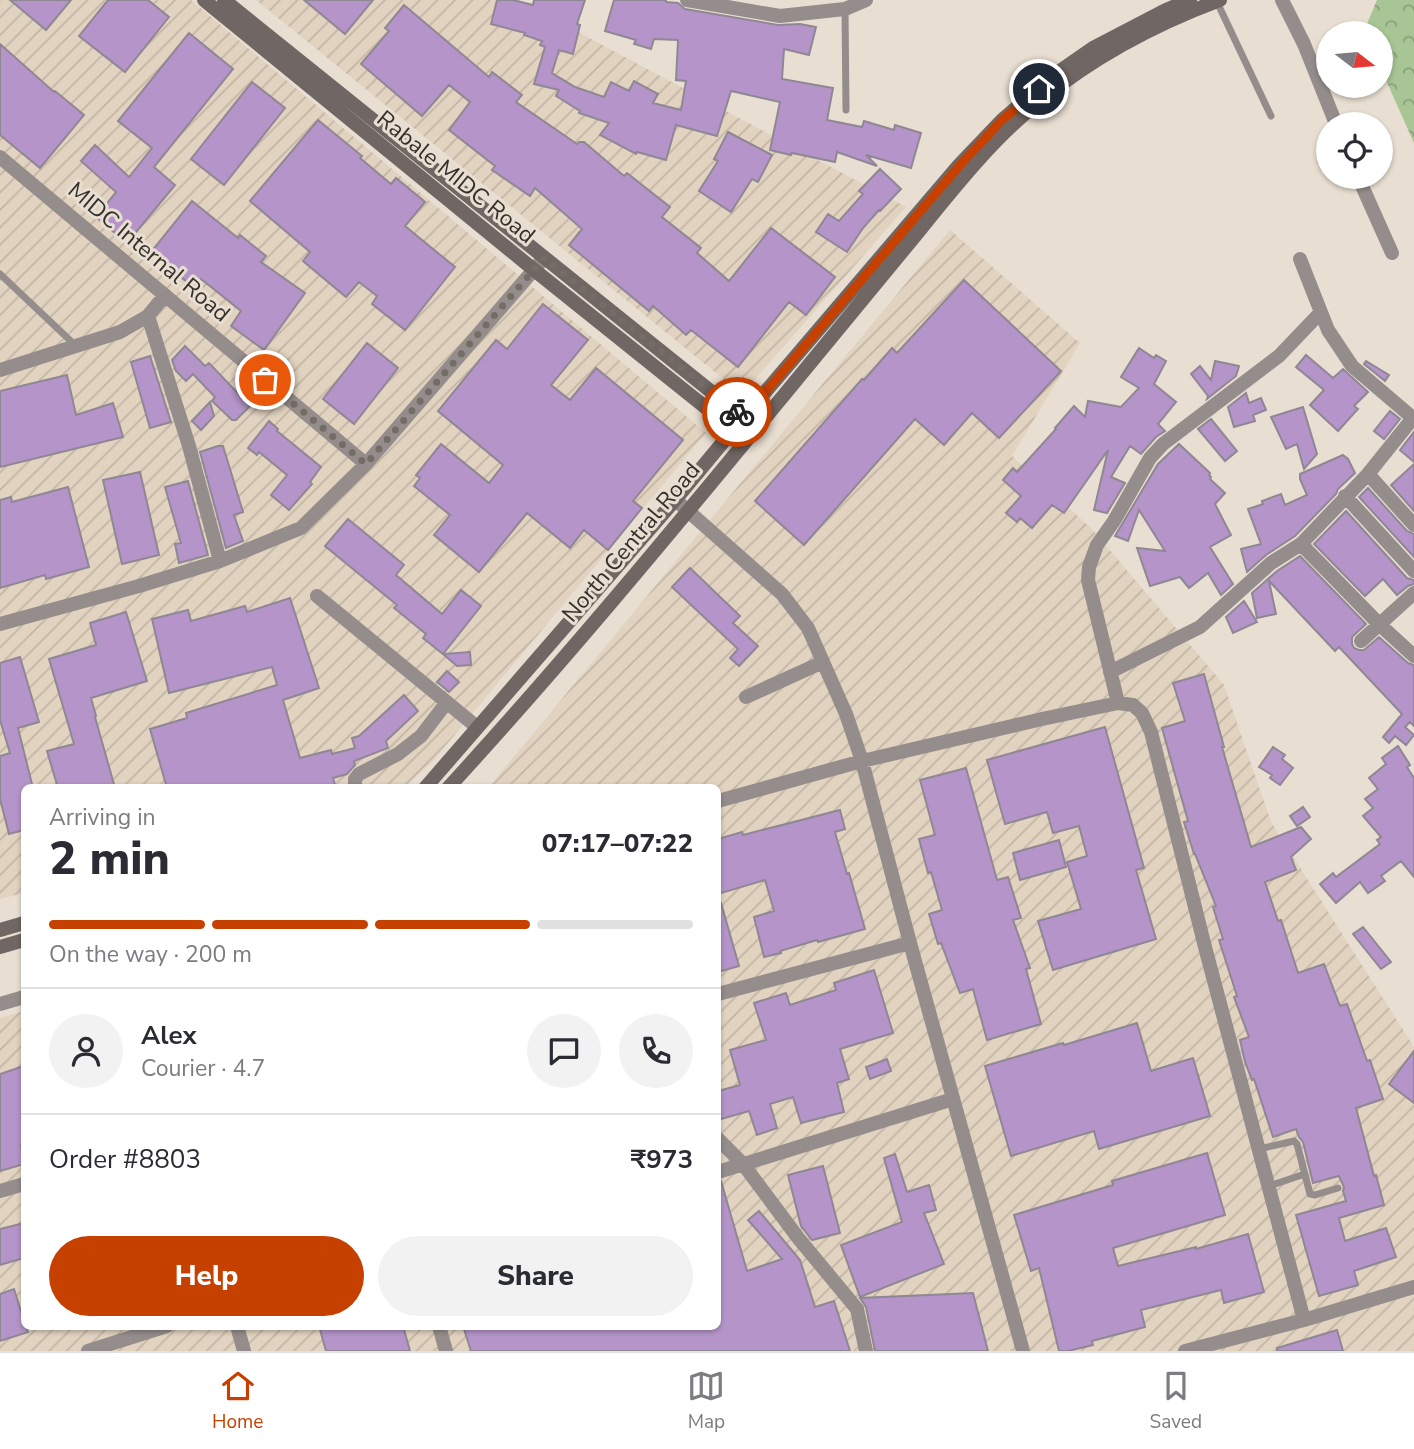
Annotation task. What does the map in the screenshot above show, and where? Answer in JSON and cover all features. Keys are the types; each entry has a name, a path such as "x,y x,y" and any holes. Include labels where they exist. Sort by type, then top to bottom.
{"main road":[{"name":"Rabale MIDC Road","path":"204,0 236,18 369,127 533,269 733,429 751,434"},
{"name":"Rabale MIDC Road","path":"224,0 236,18"},
{"name":"North Central Road","path":"428,784 960,165 1002,120 1057,73 1093,48 1190,0"},
{"name":"North Central Road","path":"452,784 513,718 933,213 1011,125 1074,75 1123,45 1158,26 1218,0"},
{"name":"Rabale MIDC Road","path":"369,127 544,258 743,418 751,434"},
{"path":"0,930 21,924"},
{"path":"0,947 21,941"}],"street":[{"path":"687,0 780,16 845,9 866,0"},
{"path":"1282,0 1304,44 1331,112"},
{"name":"MIDC Internal Road","path":"0,157 366,464"},
{"path":"1363,189 1392,253"},
{"path":"0,624 220,561 301,528 366,464 544,258"},
{"path":"1110,672 1200,627 1271,563 1301,544 1368,474 1413,419 1352,366 1328,330 1300,259"},
{"path":"0,370 120,331 148,316 165,295"},
{"path":"1118,703 1088,580 1089,567 1097,545 1115,521 1150,458 1163,444 1279,356 1321,312"},
{"path":"148,316 189,446 220,561"},
{"path":"1368,474 1414,525"},
{"path":"1345,496 1414,571"},
{"path":"675,500 782,594 808,628 846,714 862,761 1023,1351"},
{"path":"1301,544 1414,656"},
{"path":"1361,641 1414,593"},
{"path":"317,596 477,727"},
{"path":"747,697 824,662"},
{"path":"355,784 359,774 398,754 421,736 447,702"},
{"path":"721,800 862,761 1118,703 1133,705 1142,713 1151,732 1304,1320"},
{"path":"721,993 910,943"},
{"path":"0,1004 21,998"},
{"path":"721,1171 953,1099"},
{"path":"721,1142 743,1164 799,1239 858,1309 866,1351"},
{"path":"0,1191 21,1185"},
{"path":"1185,1351 1304,1320 1414,1287"},
{"path":"88,1351 154,1330"},
{"path":"238,1330 244,1351"},
{"path":"440,1330 446,1351"}],"lane":[{"path":"1218,0 1271,116"},
{"path":"845,9 846,110"},
{"path":"0,274 75,346"},
{"path":"1259,1149 1294,1141 1312,1195 1338,1188"},
{"path":"1268,1186 1305,1174"}],"shaded area":[{"path":"0,0 191,0 706,433 432,762 408,784 21,784 21,894 0,899"},
{"path":"256,0 518,0 906,207 742,394"},
{"path":"950,230 1080,343 1012,456 1092,529 1224,685 1271,822 1414,1047 1414,1351 0,1351 0,1018 21,1012 21,1330 721,1330 721,784 491,784"}],"green space":[{"path":"1377,0 1414,0 1414,143 1393,96 1393,21 1368,21"}],"building":[{"path":"10,0 71,0 46,30"},
{"path":"108,0 148,0 169,17 125,72 79,36"},
{"path":"304,0 373,0 345,34"},
{"path":"497,0 513,0 533,5 534,0 585,0 577,24 580,25 573,54 559,50 552,73 575,87 604,97 611,82 629,91 634,81 658,94 653,103 681,110 686,81 676,80 678,40 654,39 651,49 634,44 636,40 605,31 614,0 666,0 678,3 685,9 778,25 800,24 816,27 809,55 784,49 782,79 833,88 827,120 862,127 864,121 894,130 895,125 921,133 911,168 866,155 877,166 837,152 835,162 770,150 780,102 731,91 717,136 676,125 666,160 637,152 636,154 600,135 609,123 579,113 580,111 556,96 559,90 534,84 545,47 540,45 542,41 524,35 525,33 491,24"},
{"path":"404,5 489,77 492,72 522,95 516,102 577,144 584,142 624,176 627,173 670,207 662,217 701,248 697,253 729,281 771,228 835,277 806,315 789,302 738,367 691,330 686,335 653,306 649,311 569,245 582,229 535,188 530,196 492,170 495,166 449,130 470,102 449,85 422,116 361,64 389,31 385,28"},
{"path":"189,33 233,69 154,167 175,185 127,243 96,217 116,192 81,161 95,145 129,177 152,148 118,121"},
{"path":"0,44 84,115 40,168 0,135"},
{"path":"252,82 285,108 224,185 191,159"},
{"path":"318,120 391,184 396,178 425,202 405,226 455,267 405,330 372,304 377,296 359,282 346,297 303,261 310,252 250,201"},
{"path":"728,132 772,155 758,182 752,179 731,212 699,191 718,161 714,159"},
{"path":"880,169 901,189 863,228 847,252 816,232 828,214 839,221 863,194 859,191"},
{"path":"192,201 238,238 240,235 266,256 261,262 305,293 264,350 231,326 241,311 201,279 194,288 151,252"},
{"path":"964,280 1061,371 999,438 972,413 944,445 915,419 804,545 755,501 862,379 864,380 892,348 897,353"},
{"path":"543,304 588,340 551,385 570,400 596,368 683,440 633,501 642,508 608,550 584,530 570,548 527,513 479,572 434,535 450,515 414,486 420,478 416,475 441,444 489,483 503,465 438,411 496,340 507,349"},
{"path":"367,343 398,368 354,424 323,399"},
{"path":"185,346 205,366 209,363 250,406 236,420 232,420 212,401 215,397 193,374 186,381 176,371 172,360"},
{"path":"1139,348 1154,358 1156,355 1166,361 1154,384 1176,402 1158,424 1165,431 1141,454 1130,446 1111,477 1125,483 1107,513 1094,510 1108,450 1064,513 1052,505 1032,528 1020,518 1017,522 1006,513 1021,496 1003,480 1013,468 1017,472 1074,406 1085,417 1088,401 1121,407 1139,388 1121,377"},
{"path":"1306,355 1333,378 1343,369 1368,392 1354,406 1358,409 1338,431 1310,405 1324,390 1296,367"},
{"path":"150,356 171,422 150,428 131,362"},
{"path":"1215,361 1239,366 1236,376 1207,399 1208,396 1191,374 1200,366 1211,380"},
{"path":"1366,361 1389,375 1385,381 1364,364"},
{"path":"67,375 76,415 113,403 123,437 0,467 0,391"},
{"path":"1246,393 1249,403 1261,398 1266,410 1253,415 1255,421 1234,427 1228,407"},
{"path":"210,402 214,416 201,430 192,421"},
{"path":"1303,407 1317,454 1304,469 1297,444 1286,449 1271,417"},
{"path":"1390,411 1400,419 1384,439 1374,431"},
{"path":"1211,419 1237,451 1225,461 1198,429"},
{"path":"269,421 277,431 321,467 310,482 312,484 289,510 271,495 287,475 259,452 257,455 248,448"},
{"path":"1414,432 1414,462 1400,450"},
{"path":"1179,444 1210,473 1210,479 1225,493 1215,504 1231,535 1210,547 1233,584 1221,595 1208,573 1189,588 1180,577 1150,586 1137,548 1165,551 1139,510 1128,541 1115,536 1158,464"},
{"path":"223,446 243,512 234,515 243,541 226,548 200,452"},
{"path":"1343,455 1355,473 1295,536 1266,555 1247,572 1241,549 1261,544 1248,509 1281,494 1285,505 1307,495 1300,474"},
{"path":"1414,464 1414,511 1391,485"},
{"path":"140,472 159,555 122,564 103,480"},
{"path":"188,481 208,555 179,563 175,544 181,543 165,487"},
{"path":"68,487 89,567 46,579 45,575 0,588 0,500 11,497 12,502"},
{"path":"1368,488 1407,531 1414,534 1414,557 1359,497"},
{"path":"1346,511 1407,578 1414,580 1414,584 1397,595 1383,579 1365,596 1314,544"},
{"path":"348,519 404,565 396,575 442,614 461,590 481,606 443,654 423,638 426,634 394,608 397,605 325,546"},
{"path":"1300,556 1366,624 1352,637 1354,648 1364,650 1379,637 1408,663 1414,665 1414,726 1410,722 1405,727 1414,735 1406,745 1395,736 1389,743 1383,737 1402,714 1339,647 1335,651 1269,581 1276,614 1257,618 1252,593 1277,571"},
{"path":"690,568 740,616 733,623 758,646 739,666 730,658 738,649 672,587"},
{"path":"290,598 319,688 283,700 300,758 331,750 332,754 355,748 352,738 359,736 404,695 418,711 386,741 388,748 354,761 355,765 347,774 333,778 335,784 166,784 150,729 187,718 186,713 277,685 272,667 169,693 152,619 188,610 191,621 245,606 247,612"},
{"path":"1244,601 1257,622 1233,633 1226,617"},
{"path":"126,612 147,681 91,698 114,784 57,784 47,751 74,744 49,659 96,645 90,623"},
{"path":"470,652 471,665 457,666 443,654"},
{"path":"20,657 39,722 18,728 32,784 21,784 21,831 9,834 0,799 0,756 10,753 0,720 0,663"},
{"path":"447,671 459,682 449,692 437,682"},
{"path":"1204,674 1251,847 1301,827 1311,839 1291,857 1296,870 1265,882 1298,973 1324,964 1340,1006 1347,1004 1383,1099 1356,1108 1384,1205 1339,1218 1345,1241 1386,1228 1396,1257 1354,1271 1358,1285 1319,1296 1296,1215 1346,1201 1344,1187 1339,1176 1313,1183 1303,1142 1296,1129 1273,1137 1254,1079 1252,1080 1245,1062 1240,1040 1249,1037 1234,997 1237,996 1219,940 1223,939 1213,907 1216,906 1184,822 1188,821 1162,728 1185,721 1173,683"},
{"path":"1105,727 1144,868 1136,870 1156,939 1053,970 1038,921 1081,909 1067,862 1087,856 1079,826 1053,833 1047,812 1005,824 987,760"},
{"path":"1398,746 1410,765 1407,767 1414,778 1414,877 1401,861 1381,876 1385,881 1368,893 1360,882 1336,903 1320,884 1333,873 1336,877 1380,844 1377,840 1381,837 1363,816 1373,808 1365,799 1378,789 1369,778 1386,764 1382,758"},
{"path":"1273,747 1285,755 1282,759 1293,768 1280,785 1270,778 1272,775 1259,767"},
{"path":"966,768 997,880 1008,877 1021,918 1013,920 1030,968 1026,969 1041,1024 987,1040 973,989 960,993 941,943 938,944 929,914 942,910 919,839 935,835 920,780"},
{"path":"1303,807 1310,817 1297,826 1290,816"},
{"path":"840,810 845,829 835,832 865,929 818,942 817,940 764,957 754,917 774,911 765,880 721,893 721,838 742,832 743,835"},
{"path":"1059,840 1066,867 1020,880 1013,853"},
{"path":"721,903 739,966 721,971"},
{"path":"1363,927 1391,962 1381,969 1353,934"},
{"path":"874,970 893,1033 840,1049 849,1079 837,1083 844,1112 801,1123 793,1097 770,1104 777,1128 757,1135 749,1111 721,1119 721,1090 740,1085 730,1050 766,1040 754,1003 786,993 790,1005 836,990 834,983"},
{"path":"1137,1023 1151,1071 1193,1058 1210,1116 1099,1149 1094,1131 1011,1156 985,1066"},
{"path":"1414,1051 1414,1103 1389,1084"},
{"path":"887,1059 891,1071 870,1079 866,1067"},
{"path":"21,1067 21,1165 0,1171 0,1074"},
{"path":"1207,1153 1225,1215 1113,1248 1118,1266 1196,1249 1248,1234 1264,1292 1224,1303 1221,1290 1141,1310 1145,1327 1092,1341 1093,1345 1059,1351 1039,1268 1031,1271 1014,1215 1113,1185 1112,1181"},
{"path":"895,1154 907,1192 929,1185 936,1210 924,1213 944,1264 860,1297 841,1245 902,1222 884,1158"},
{"path":"823,1166 840,1233 812,1240 801,1226 788,1175"},
{"path":"721,1181 747,1271 782,1259 748,1220 759,1211 800,1260 815,1307 834,1301 850,1351 471,1351 464,1330 721,1330"},
{"path":"21,1224 21,1259 0,1265 0,1229"},
{"path":"14,1289 21,1311 21,1330 28,1332 0,1341 0,1294"},
{"path":"973,1293 988,1351 875,1351 866,1307 860,1298"},
{"path":"320,1330 404,1330 410,1351 326,1351"},
{"path":"1337,1330 1343,1351 1277,1351 1277,1348"}],"way so far":[{"path":"265,380 366,464 544,258 737,412"}],"route":[{"path":"737,412 743,418 960,165 1002,120 1039,89"}]}
